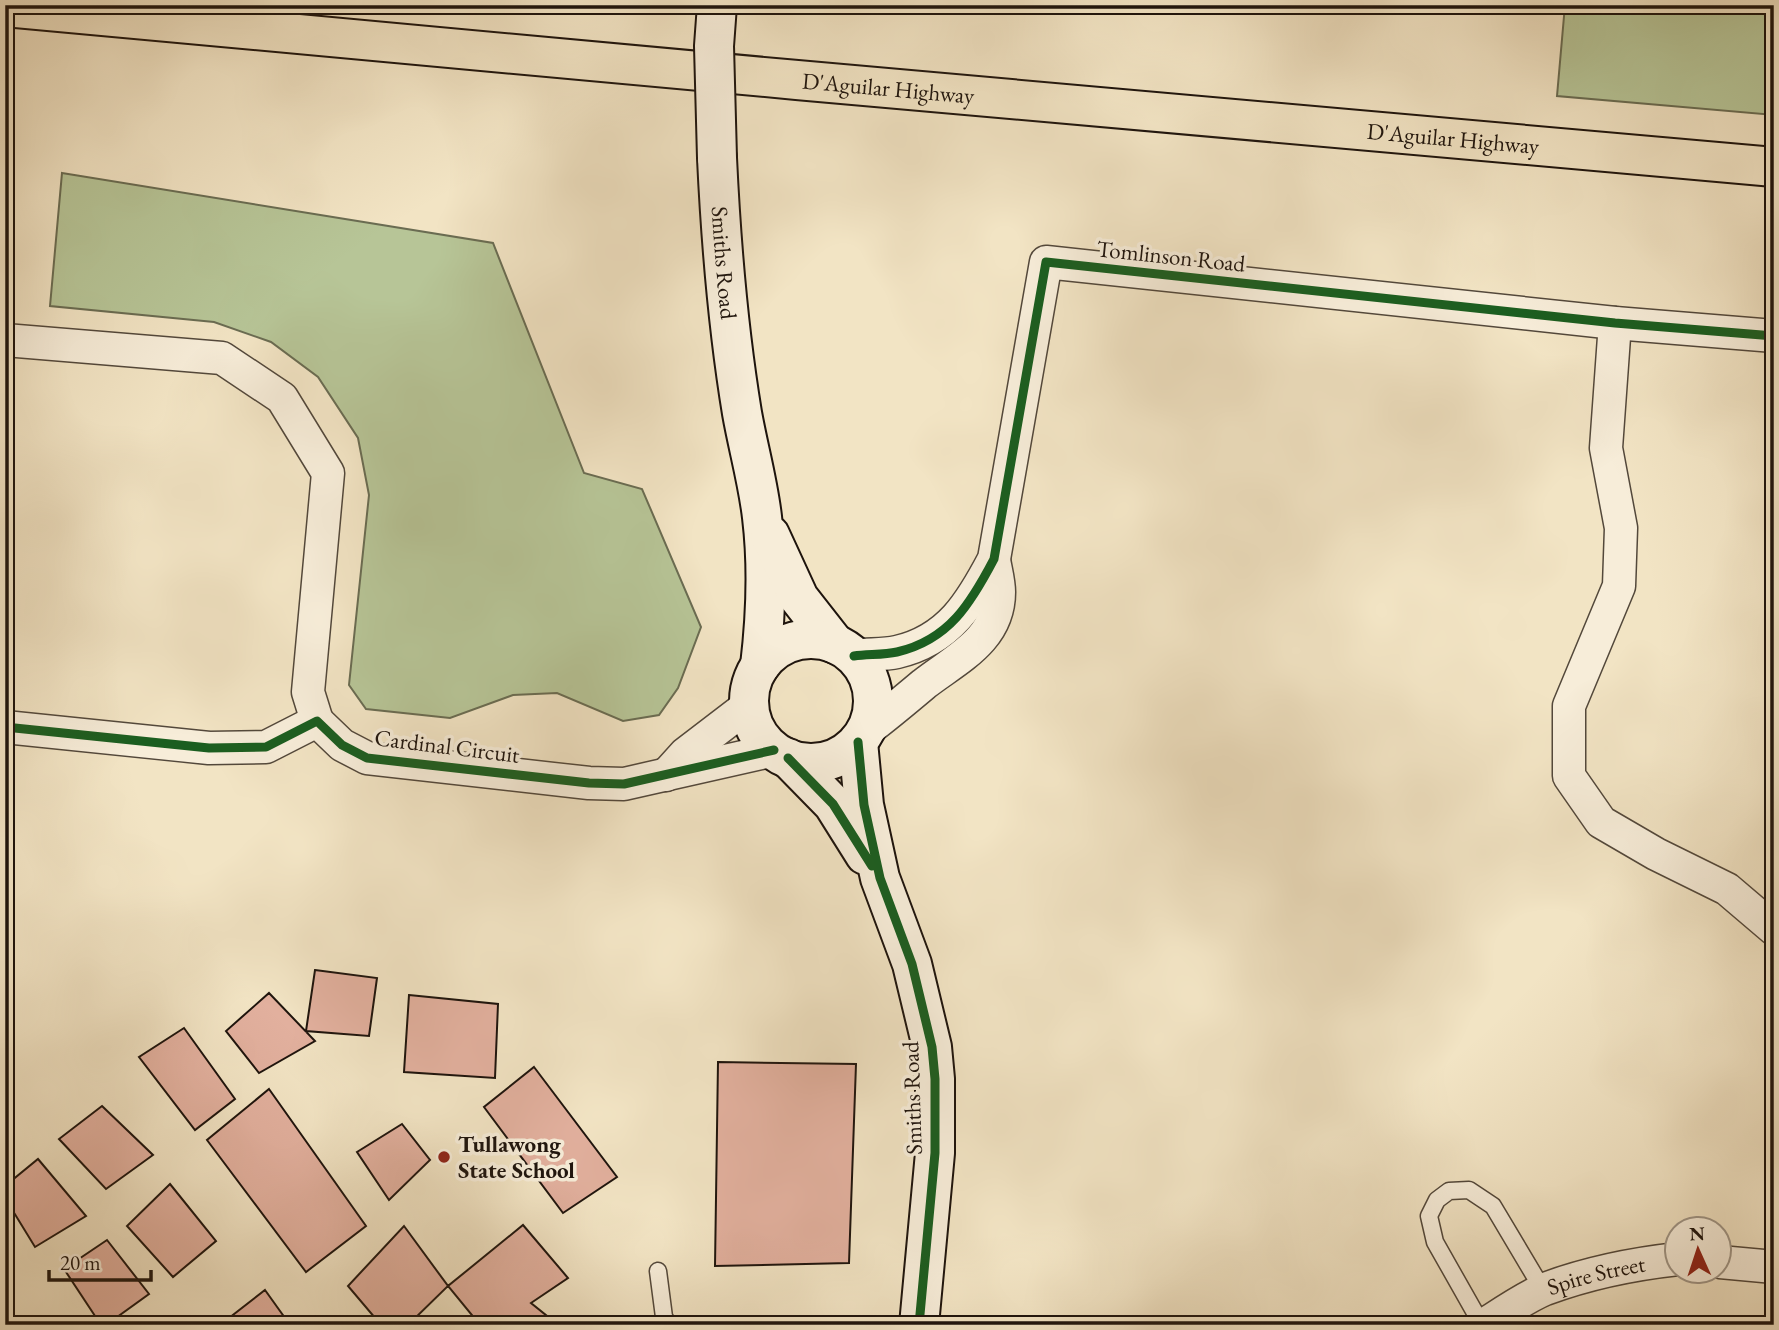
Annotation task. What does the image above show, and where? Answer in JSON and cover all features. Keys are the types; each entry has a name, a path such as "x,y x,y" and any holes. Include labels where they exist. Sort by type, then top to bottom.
{"highway":[{"name":"D'Aguilar Highway","path":"5,7 1774,167"}],"main road":[{"name":"Smiths Road","path":"717,5 715,46 721,240 742,412 762,517 766,609 760,666"},
{"name":"Smiths Road","path":"762,517 799,598 845,650"},
{"path":"815,639 845,650 866,672 873,691 873,712 862,737 843,754 825,761 806,763 781,754 756,730 749,705 751,685 760,666 775,651 794,642 815,639"},
{"name":"Smiths Road","path":"862,737 864,804 880,877 912,964 928,1027 935,1079 935,1153 919,1325"},
{"name":"Smiths Road","path":"781,754 833,804 880,877"}],"street":[{"name":"Tomlinson Road","path":"845,650 897,652 928,639 956,621 976,593 994,559 1046,262 1615,323 1774,336"},
{"path":"1615,323 1606,448 1621,528 1619,586 1569,705 1569,776 1601,822 1656,854 1727,889 1774,929"},
{"path":"5,340 222,358 282,398 328,473 308,692 317,721 266,747 209,748 5,727"},
{"name":"Tomlinson Road","path":"862,737 925,683 961,659 983,639 992,622 999,594 994,559"},
{"path":"665,776 685,754 749,705"},
{"name":"Cardinal Circuit","path":"317,721 342,745 367,758 589,783 624,783 781,754"},
{"name":"Spire Street","path":"1483,1325 1543,1290 1634,1264 1664,1261"},
{"path":"1734,1263 1774,1267"}],"lane":[{"path":"1483,1325 1435,1242 1429,1216 1437,1200 1450,1191 1469,1189 1493,1206 1543,1290"},
{"path":"658,1271 664,1317 669,1325"}],"green space":[{"path":"1565,5 1774,5 1774,115 1557,96"},
{"path":"62,173 493,243 584,473 642,489 701,627 678,688 659,715 623,721 557,693 513,695 450,718 366,709 349,685 369,495 358,438 318,377 271,342 214,322 50,306"}],"building":[{"path":"315,970 377,978 369,1036 306,1031"},
{"path":"269,993 315,1041 259,1073 226,1031"},
{"path":"409,995 498,1004 495,1078 404,1072"},
{"path":"184,1028 235,1099 195,1130 139,1057"},
{"path":"718,1062 856,1064 849,1263 715,1266"},
{"path":"534,1067 617,1177 563,1213 484,1107"},
{"path":"269,1089 366,1226 306,1272 207,1140"},
{"path":"102,1106 153,1155 106,1189 59,1139"},
{"path":"402,1124 430,1160 389,1200 357,1152"},
{"path":"38,1159 86,1216 35,1247 5,1198 5,1186"},
{"path":"170,1184 216,1241 173,1277 127,1226"},
{"path":"523,1225 568,1278 531,1303 552,1320 544,1325 480,1325 448,1286"},
{"path":"404,1226 448,1286 408,1325 381,1325 348,1286"},
{"path":"107,1240 149,1294 106,1325 101,1325 64,1269"},
{"path":"265,1290 290,1325 220,1325"}],"cycle path":[{"path":"854,656 897,652 931,639 967,605 994,559 1046,262 1615,323 1774,336"},
{"path":"5,727 209,748 266,747 317,721 342,745 367,758 589,783 624,784 774,750"},
{"path":"858,742 864,805 880,878 912,964 932,1047 935,1153 919,1325"},
{"path":"788,758 833,804 872,866"}],"place":[{"name":"Tullawong State School","path":"444,1157"}]}
